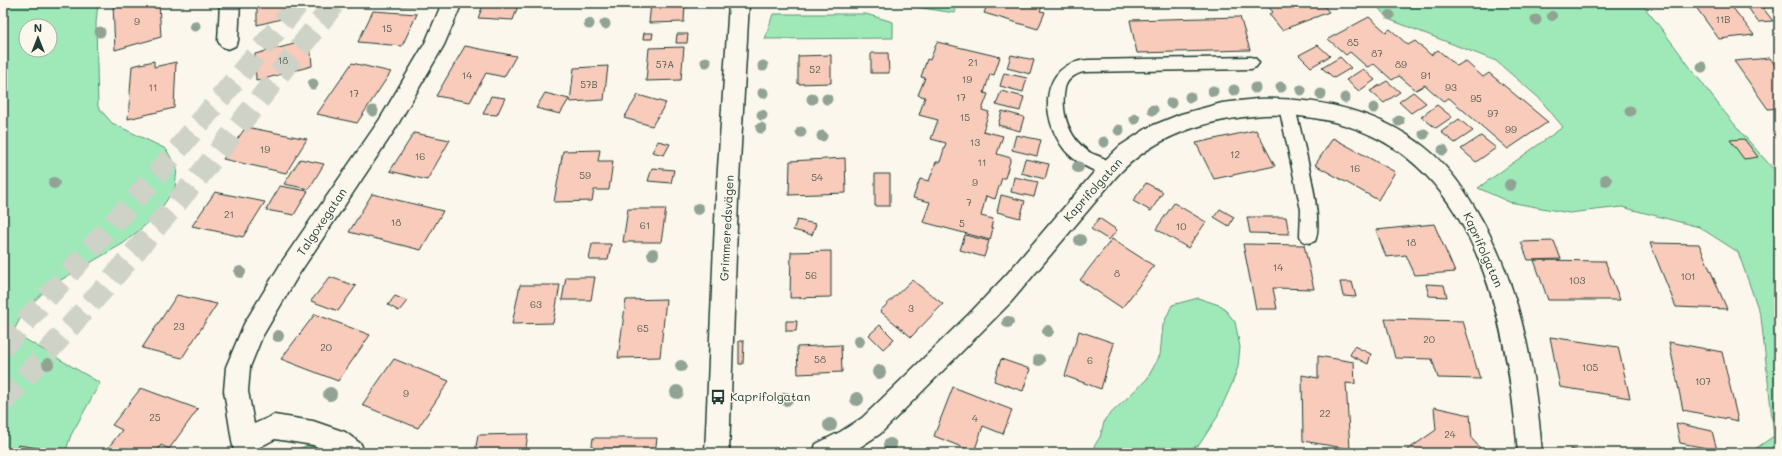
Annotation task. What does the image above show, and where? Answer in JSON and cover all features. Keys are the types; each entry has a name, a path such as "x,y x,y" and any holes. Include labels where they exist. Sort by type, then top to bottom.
{"street":[{"path":"228,41 230,3"},
{"name":"Talgoxegatan","path":"246,447 236,391 238,367 252,332 291,267 387,125 434,45 452,3"},
{"name":"Grimmeredsvägen","path":"717,453 727,198 740,3"},
{"name":"Kaprifolgatan","path":"825,453 841,446 869,427 969,330 1012,284 1108,169 1130,150 1153,136 1201,116 1237,109 1287,107 1357,120 1401,142 1417,154 1436,172 1466,210 1494,268 1510,318 1519,354 1526,402 1530,453"},
{"path":"246,447 274,427 313,433 336,441 352,453"}],"lane":[{"path":"1108,169 1076,152 1059,125 1056,112 1057,94 1061,79 1070,70 1080,67 1094,66 1251,63"},
{"path":"1287,107 1309,210 1309,236"}],"green space":[{"path":"3,3 98,3 96,23 98,107 112,123 166,149 177,168 175,188 156,216 124,243 49,287 24,311 13,332 100,383 71,435 65,453 3,453"},
{"path":"889,3 957,3 955,13"},
{"path":"1376,3 1641,3 1725,113 1779,175 1779,453 1749,453 1774,436 1761,317 1738,252 1699,227 1622,207 1569,213 1509,202 1478,188 1563,127 1539,98 1496,61 1388,19"},
{"path":"773,14 866,14 893,22 893,38 765,39"},
{"path":"1198,298 1222,306 1235,322 1240,347 1238,367 1231,386 1216,419 1199,445 1181,453 1090,453 1100,437 1105,419 1147,379 1160,355 1163,325 1172,305"},
{"path":"306,446 319,447 333,453 288,453"}],"building":[{"path":"159,3 161,37 115,50 113,4"},
{"path":"316,3 316,6 285,13 285,18 257,25 257,4"},
{"path":"396,3 426,3 425,5 395,6"},
{"path":"484,3 519,3 513,20 478,18"},
{"path":"651,3 685,3 684,22 649,23"},
{"path":"988,3 1044,3 1040,11 1045,12 1038,29 984,13"},
{"path":"1265,3 1321,3 1329,12 1282,30 1269,14 1273,12"},
{"path":"1693,3 1729,3 1754,35 1719,39"},
{"path":"1745,3 1759,3 1773,21 1758,22"},
{"path":"373,11 417,14 402,46 358,42"},
{"path":"1240,17 1250,50 1137,53 1130,20"},
{"path":"1369,17 1386,32 1390,29 1408,45 1415,41 1431,55 1438,50 1457,66 1465,61 1483,77 1489,73 1548,122 1508,149 1449,98 1443,101 1425,85 1416,90 1399,76 1392,80 1374,64 1367,67 1350,52 1346,55 1328,39"},
{"path":"644,33 653,33 652,39 643,39"},
{"path":"677,34 688,34 687,43 676,43"},
{"path":"310,40 312,66 256,81 255,54"},
{"path":"937,42 1000,57 994,75 990,74 984,93 988,94 982,110 989,112 983,131 1003,136 997,154 1011,158 1005,178 1002,178 995,199 986,196 981,216 993,219 991,228 993,228 990,240 923,222 930,202 913,198 920,179 929,181 936,162 940,162 946,143 931,139 938,120 919,115 925,97 918,95 925,78 921,77 927,59 930,60"},
{"path":"1318,45 1330,56 1311,67 1299,55"},
{"path":"465,46 516,56 504,77 486,73 470,102 436,96"},
{"path":"684,47 681,80 646,81 649,48"},
{"path":"871,53 888,53 889,73 871,73"},
{"path":"831,55 831,83 798,84 798,56"},
{"path":"1011,55 1034,60 1030,74 1007,68"},
{"path":"1340,57 1351,68 1334,78 1322,68"},
{"path":"1770,58 1779,71 1779,108 1768,109 1734,61"},
{"path":"154,61 154,67 176,62 174,108 128,119 132,66"},
{"path":"352,63 391,72 357,123 317,114"},
{"path":"608,66 604,100 570,102 574,68"},
{"path":"1363,69 1375,80 1359,91 1346,80"},
{"path":"1004,73 1027,78 1023,92 1000,86"},
{"path":"1387,81 1400,92 1384,103 1370,91"},
{"path":"1001,91 1024,97 1020,111 996,105"},
{"path":"1413,92 1426,103 1411,113 1399,102"},
{"path":"545,93 569,99 560,114 536,108"},
{"path":"638,95 666,103 652,126 624,118"},
{"path":"491,96 505,98 497,115 483,114"},
{"path":"1437,105 1452,117 1436,128 1421,117"},
{"path":"1002,111 1024,117 1020,131 998,125"},
{"path":"1459,119 1473,131 1455,143 1441,132"},
{"path":"246,127 307,139 286,173 223,159"},
{"path":"1256,130 1275,166 1214,179 1196,143"},
{"path":"414,133 450,140 427,180 390,171"},
{"path":"1016,135 1041,140 1037,156 1012,150"},
{"path":"1481,136 1496,148 1476,162 1461,149"},
{"path":"1333,138 1395,172 1378,200 1315,165"},
{"path":"1744,139 1758,157 1744,159 1730,140"},
{"path":"658,141 670,144 664,155 652,152"},
{"path":"600,150 598,161 613,161 609,190 594,190 592,201 554,202 563,151"},
{"path":"845,158 846,193 789,195 790,161"},
{"path":"300,159 324,164 309,189 284,184"},
{"path":"1025,159 1049,164 1045,179 1021,173"},
{"path":"652,168 674,170 671,183 648,181"},
{"path":"875,174 890,174 890,206 875,206"},
{"path":"1014,177 1038,182 1034,197 1011,192"},
{"path":"1146,183 1163,192 1151,211 1133,201"},
{"path":"280,186 308,191 294,215 266,210"},
{"path":"215,192 265,202 243,237 192,226"},
{"path":"372,194 443,211 421,250 349,232"},
{"path":"1001,195 1025,201 1020,218 997,212"},
{"path":"1174,203 1206,222 1188,248 1156,229"},
{"path":"628,209 666,209 661,242 623,242"},
{"path":"1220,209 1234,217 1229,226 1214,217"},
{"path":"1247,217 1286,217 1289,234 1250,233"},
{"path":"1099,218 1117,230 1109,240 1091,229"},
{"path":"797,220 816,224 812,235 793,230"},
{"path":"1434,224 1455,272 1415,275 1406,255 1386,257 1376,230"},
{"path":"965,235 989,241 984,257 960,250"},
{"path":"1112,239 1154,266 1122,308 1080,280"},
{"path":"1554,241 1561,259 1528,260 1521,242"},
{"path":"1650,243 1699,244 1727,309 1676,307"},
{"path":"592,244 611,244 608,260 589,260"},
{"path":"1243,244 1304,245 1314,289 1273,288 1277,309 1256,309"},
{"path":"831,251 831,297 790,298 791,252"},
{"path":"1534,260 1605,261 1620,300 1548,300"},
{"path":"330,277 356,286 338,311 311,301"},
{"path":"566,277 595,277 591,300 562,300"},
{"path":"912,280 943,304 911,337 880,311"},
{"path":"1340,282 1352,282 1356,297 1343,296"},
{"path":"1426,284 1444,285 1447,297 1429,296"},
{"path":"520,285 560,285 553,323 512,324"},
{"path":"177,295 217,304 182,358 142,348"},
{"path":"395,296 407,301 399,311 388,305"},
{"path":"666,299 660,357 618,358 626,300"},
{"path":"315,314 370,335 338,381 281,359"},
{"path":"1385,319 1463,321 1480,379 1438,378 1432,359 1395,358"},
{"path":"786,321 797,321 796,331 786,331"},
{"path":"880,325 894,339 883,349 869,335"},
{"path":"1079,331 1114,343 1101,389 1065,376"},
{"path":"1550,337 1618,347 1630,398 1560,387"},
{"path":"739,341 744,341 743,364 739,364"},
{"path":"1669,342 1722,352 1738,421 1683,410"},
{"path":"841,345 842,372 798,374 797,347"},
{"path":"1354,346 1371,354 1368,364 1350,355"},
{"path":"1318,356 1354,362 1355,384 1346,383 1350,449 1303,441 1302,375 1318,378"},
{"path":"394,359 449,381 418,428 362,405"},
{"path":"1001,359 1030,369 1023,391 994,381"},
{"path":"953,387 1012,410 1003,434 983,426 974,452 934,436"},
{"path":"141,388 198,409 169,449 161,445 156,453 104,453 122,430 112,425"},
{"path":"1434,407 1470,415 1472,439 1481,449 1482,453 1403,453 1436,430"},
{"path":"1676,423 1712,431 1717,450 1680,443"},
{"path":"528,434 525,453 475,453 478,435"},
{"path":"593,438 657,438 655,453 591,453"},
{"path":"18,445 38,448 35,453 13,453"},
{"path":"1570,449 1590,453 1571,453"}],"tunnel":[{"path":"3,347 154,178 299,3"},
{"path":"3,402 106,286 200,175 335,3"}],"place":[{"name":"Kaprifolgatan","path":"718,397"}]}
